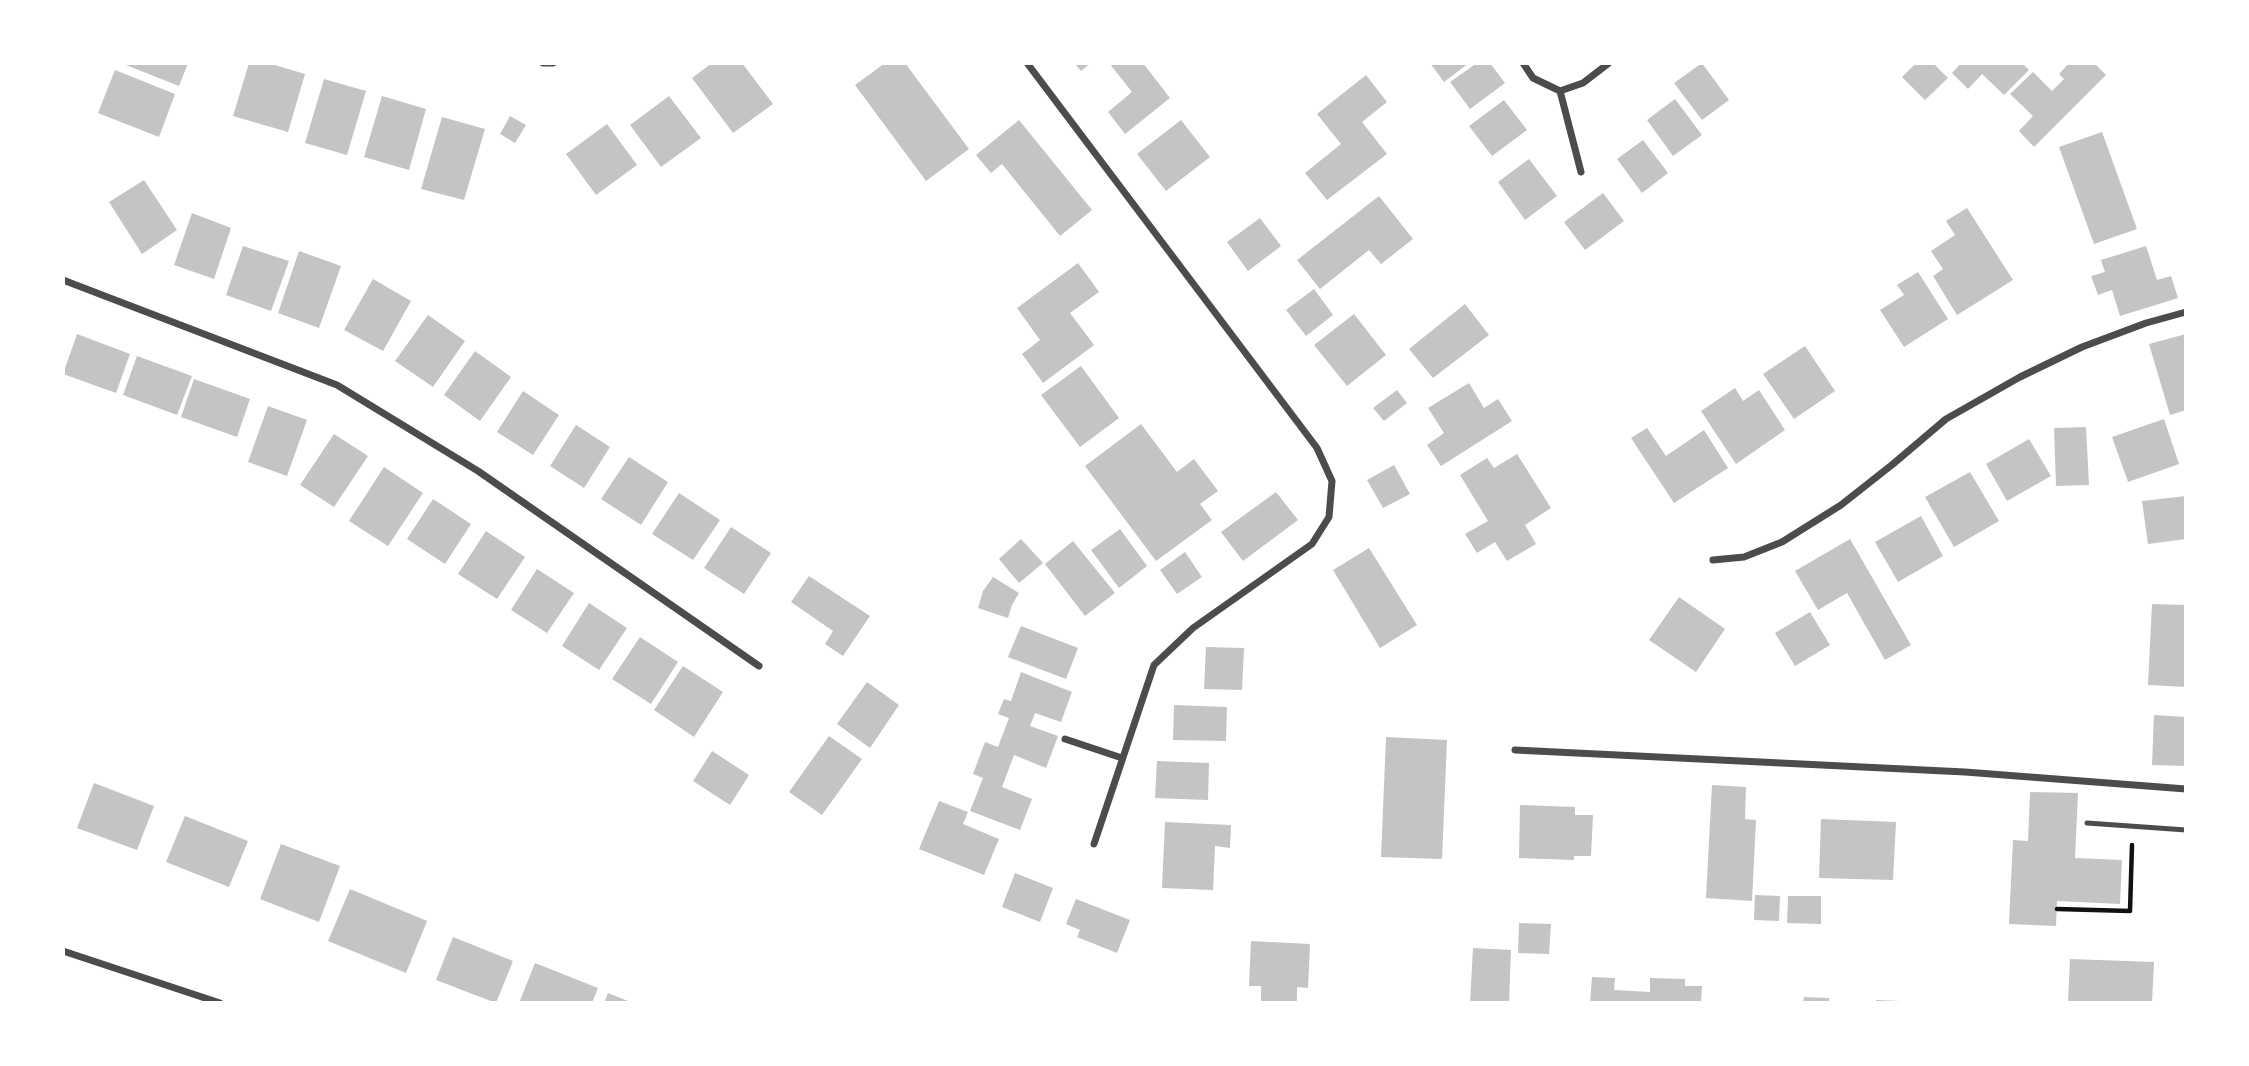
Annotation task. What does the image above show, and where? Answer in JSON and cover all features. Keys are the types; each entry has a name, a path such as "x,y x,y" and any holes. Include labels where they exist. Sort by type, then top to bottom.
{"street":[{"path":"1027,63 1317,448 1332,481 1329,517 1312,544 1193,628 1154,665 1094,844"},
{"path":"1523,63 1533,78 1560,91 1583,83 1609,63"},
{"path":"1560,91 1581,172"},
{"path":"63,280 337,385 478,471 759,666"},
{"path":"1713,560 1744,557 1782,542 1841,505 1946,419 2020,377 2082,347 2146,323 2186,312"},
{"path":"1065,739 1122,758"},
{"path":"1515,750 1965,772 2186,789"},
{"path":"63,951 220,1003"}],"lane":[{"path":"2087,823 2186,830"}],"path":[{"path":"2057,909 2130,912 2133,826"}],"building":[{"path":"121,63 188,63 179,86"},
{"path":"249,63 268,63 305,74 288,132 233,116"},
{"path":"712,63 742,63 773,104 733,133 692,78"},
{"path":"885,63 905,63 969,149 926,181 855,85"},
{"path":"1074,63 1091,63 1081,71"},
{"path":"1109,63 1143,63 1170,98 1125,134 1108,112 1132,92"},
{"path":"1430,63 1469,63 1444,82"},
{"path":"1477,63 1490,63 1505,83 1470,109 1450,82"},
{"path":"1702,63 1729,100 1702,120 1674,83"},
{"path":"1916,63 1933,63 1948,78 1925,100 1902,77"},
{"path":"1961,63 2022,63 2029,70 2004,95 1982,74 1968,89 1952,73"},
{"path":"2069,63 2094,63 2106,75 2034,147 2019,131 2033,116 2010,94 2033,72 2052,91 2064,79 2059,74"},
{"path":"115,70 175,94 159,137 98,113"},
{"path":"1366,75 1387,102 1362,122 1387,154 1327,200 1305,173 1341,144 1317,114"},
{"path":"324,79 366,91 347,155 305,143"},
{"path":"382,96 426,109 409,170 364,157"},
{"path":"669,96 701,138 661,167 630,125"},
{"path":"1675,99 1702,135 1673,156 1647,120"},
{"path":"1504,100 1527,130 1492,156 1469,126"},
{"path":"510,116 526,125 515,143 500,134"},
{"path":"442,117 485,129 464,200 421,189"},
{"path":"1019,120 1092,210 1060,236 1002,164 991,173 976,155"},
{"path":"1181,120 1210,157 1166,191 1137,154"},
{"path":"607,124 637,165 596,195 566,154"},
{"path":"2102,132 2137,229 2094,244 2059,147"},
{"path":"1643,140 1668,173 1642,193 1617,159"},
{"path":"1529,159 1557,196 1525,220 1498,182"},
{"path":"144,180 177,230 142,254 109,202"},
{"path":"1603,193 1624,221 1585,250 1564,222"},
{"path":"1379,196 1413,239 1381,264 1369,250 1320,289 1297,260"},
{"path":"1967,208 2013,280 1957,315 1933,276 1943,269 1931,251 1955,235 1946,221"},
{"path":"192,213 231,228 214,279 174,265"},
{"path":"1260,218 1281,246 1248,271 1227,242"},
{"path":"243,246 289,261 271,311 226,295"},
{"path":"2146,246 2157,280 2171,276 2178,298 2120,316 2112,290 2098,295 2091,276 2105,272 2101,260"},
{"path":"299,251 341,266 319,328 278,313"},
{"path":"1078,263 1099,292 1070,313 1094,345 1043,383 1022,354 1040,340 1017,308"},
{"path":"1918,272 1948,319 1904,347 1880,310 1904,295 1897,285"},
{"path":"373,279 411,301 383,351 344,330"},
{"path":"1314,289 1333,315 1306,336 1286,310"},
{"path":"1465,304 1489,335 1433,378 1409,349"},
{"path":"1354,314 1386,355 1347,386 1314,345"},
{"path":"428,315 465,341 433,387 395,361"},
{"path":"77,334 130,354 116,393 63,374"},
{"path":"2186,334 2186,410 2170,415 2149,344"},
{"path":"1805,346 1835,391 1794,419 1763,374"},
{"path":"475,351 511,377 480,421 444,395"},
{"path":"137,356 192,376 177,415 123,395"},
{"path":"1081,366 1119,418 1080,447 1041,395"},
{"path":"194,379 250,399 237,437 181,417"},
{"path":"1469,383 1484,408 1498,399 1512,421 1441,466 1427,445 1444,433 1428,408"},
{"path":"1735,388 1743,401 1759,390 1785,430 1736,464 1701,411"},
{"path":"1397,390 1407,403 1384,421 1373,408"},
{"path":"523,391 559,415 533,455 497,432"},
{"path":"268,406 307,420 287,476 248,462"},
{"path":"2164,419 2179,464 2128,482 2112,437"},
{"path":"1141,424 1177,472 1194,459 1218,491 1200,504 1212,520 1156,561 1085,466"},
{"path":"576,425 610,447 584,488 550,466"},
{"path":"2086,427 2089,485 2056,486 2054,428"},
{"path":"1647,428 1666,456 1704,430 1728,468 1674,503 1631,438"},
{"path":"334,434 368,456 334,507 300,485"},
{"path":"2029,439 2051,476 2007,501 1986,464"},
{"path":"1517,454 1551,508 1525,525 1536,544 1507,561 1495,542 1477,553 1465,534 1488,521 1460,475 1487,458 1494,468"},
{"path":"629,457 668,482 641,525 601,499"},
{"path":"1394,465 1410,494 1383,508 1367,480"},
{"path":"384,467 423,493 388,546 349,521"},
{"path":"1970,472 1999,521 1954,547 1925,497"},
{"path":"1276,492 1298,520 1243,561 1221,532"},
{"path":"679,493 720,520 693,560 652,534"},
{"path":"2186,496 2186,539 2148,544 2142,501"},
{"path":"433,499 471,524 445,564 407,539"},
{"path":"1921,516 1943,556 1898,582 1875,542"},
{"path":"731,527 771,553 744,594 704,568"},
{"path":"1120,529 1147,566 1119,588 1091,550"},
{"path":"486,531 525,557 497,599 458,574"},
{"path":"1021,539 1043,563 1019,583 999,559"},
{"path":"1850,539 1911,645 1885,660 1847,593 1818,610 1795,571"},
{"path":"1073,541 1115,593 1085,616 1045,564"},
{"path":"1369,548 1417,625 1380,648 1333,570"},
{"path":"1185,552 1202,577 1177,594 1160,570"},
{"path":"537,569 574,593 547,633 511,610"},
{"path":"809,576 870,616 843,656 825,644 833,631 791,602"},
{"path":"993,577 1019,593 1008,618 978,608 983,591"},
{"path":"1679,597 1725,629 1696,672 1649,640"},
{"path":"589,603 627,628 599,670 562,646"},
{"path":"2152,604 2186,605 2186,687 2148,685"},
{"path":"1810,612 1830,645 1795,666 1775,633"},
{"path":"1021,626 1078,648 1066,679 1008,657"},
{"path":"640,637 678,662 651,704 612,679"},
{"path":"1206,647 1244,648 1242,690 1204,689"},
{"path":"683,666 723,692 694,737 654,710"},
{"path":"1021,672 1072,692 1061,722 1035,713 1030,726 1058,736 1046,768 1014,755 1002,787 1032,799 1020,830 970,811 983,778 973,774 985,742 998,747 1009,718 998,714 1004,699 1011,701"},
{"path":"867,682 899,705 870,748 837,724"},
{"path":"1174,705 1227,707 1226,741 1173,740"},
{"path":"2154,715 2186,717 2186,766 2152,765"},
{"path":"829,736 862,759 822,815 789,792"},
{"path":"1386,737 1447,740 1442,859 1381,857"},
{"path":"712,751 749,775 730,805 693,781"},
{"path":"1157,761 1209,763 1208,800 1155,798"},
{"path":"94,783 154,806 137,850 77,828"},
{"path":"1712,785 1746,787 1745,819 1756,820 1752,901 1706,898"},
{"path":"2030,792 2078,793 2075,858 2122,860 2120,904 2057,901 2056,926 2009,924 2013,840 2028,841"},
{"path":"939,801 968,812 963,824 999,839 984,875 919,849"},
{"path":"1520,805 1575,807 1575,815 1593,815 1591,856 1574,856 1574,860 1519,858"},
{"path":"185,816 248,841 229,887 166,862"},
{"path":"1821,819 1896,822 1893,880 1819,878"},
{"path":"1165,822 1231,825 1230,848 1215,846 1213,890 1162,888"},
{"path":"281,844 340,866 319,922 260,899"},
{"path":"1015,873 1053,888 1040,922 1002,907"},
{"path":"350,889 427,921 406,973 328,941"},
{"path":"1755,895 1780,896 1779,921 1754,920"},
{"path":"1788,896 1821,896 1821,924 1787,923"},
{"path":"1076,899 1130,920 1117,953 1077,937 1080,930 1066,924"},
{"path":"1519,923 1551,924 1549,954 1518,953"},
{"path":"453,937 513,961 496,1003 436,980"},
{"path":"1251,941 1310,944 1308,988 1297,987 1297,1003 1261,1003 1261,986 1249,986"},
{"path":"1473,948 1511,950 1509,1003 1470,1003"},
{"path":"2070,959 2154,962 2152,1003 2068,1003"},
{"path":"535,963 598,988 592,1003 519,1003"},
{"path":"1592,977 1615,978 1614,990 1650,992 1650,978 1685,979 1685,986 1702,986 1701,1003 1590,1003"},
{"path":"608,993 633,1003 604,1003"},
{"path":"1804,997 1829,998 1829,1003 1803,1003"},
{"path":"1876,1000 1902,1001 1902,1003 1876,1003"}]}
